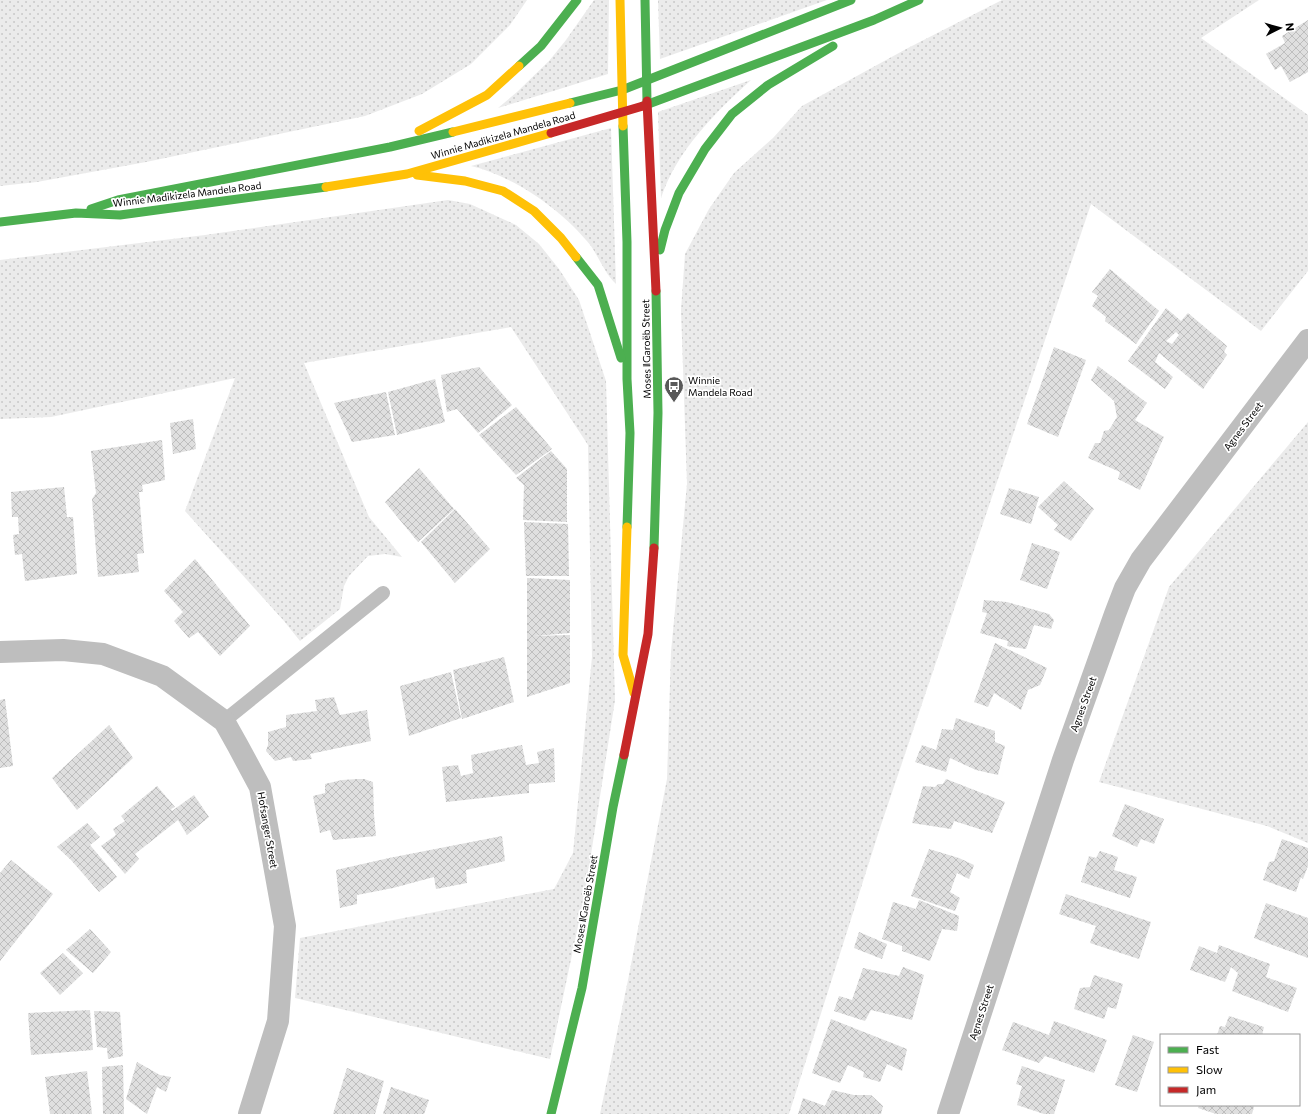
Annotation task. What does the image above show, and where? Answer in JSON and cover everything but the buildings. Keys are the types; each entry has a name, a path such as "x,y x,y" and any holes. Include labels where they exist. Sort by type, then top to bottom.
{"main road":[{"path":"390,147 487,95 541,46 576,0"},
{"name":"Moses ǁGaroëb Street","path":"620,0 622,112 627,242 627,379 630,433 623,655 635,696"},
{"name":"Moses ǁGaroëb Street","path":"552,1114 582,988 613,806 648,634 656,528 658,413 656,269 646,81 645,0"},
{"name":"Winnie Madikizela Mandela Road","path":"76,213 118,200 390,147 622,90 851,0"},
{"name":"Winnie Madikizela Mandela Road","path":"0,222 76,213 120,215 327,187 407,174 648,105 874,20 919,0"},
{"path":"656,269 665,230 679,193 705,149 732,114 768,84 855,34 874,20"},
{"path":"407,174 465,181 503,191 534,211 561,238 598,285 627,379"}],"street":[{"name":"Agnes Street","path":"948,1114 1063,760 1125,588 1141,560 1308,340"},
{"name":"Hofsanger Street","path":"0,652 63,650 103,654 162,676 224,721 260,787 285,926 278,1021 249,1114"}],"lane":[{"path":"224,721 383,593"}],"shaded area":[{"path":"0,0 527,0 510,25 471,64 422,94 365,116 146,162 37,182 0,186"},
{"path":"594,0 609,0 608,74 498,108 549,61 566,40"},
{"path":"658,0 827,0 660,59"},
{"path":"1002,0 1259,0 1201,38 1308,115 1308,271 1261,331 1091,204 880,828 789,1114 600,1114 667,779 671,652 687,484 681,310 685,254 709,209 734,173 773,138 802,106 908,48"},
{"path":"751,80 698,133 677,164 661,198 658,112"},
{"path":"611,128 616,284 606,271 591,246 567,220 553,208 521,186 487,171 471,166"},
{"path":"448,200 470,204 516,225 539,244 559,269 579,300 606,381 615,700 585,893 550,1059 295,998 300,938 554,889 573,853 592,657 588,445 511,327 304,363 369,517 402,557 385,554 368,556 349,576 344,586 340,609 300,641 284,621 185,511 235,378 51,417 0,419 0,260 205,235"},
{"path":"1308,422 1308,843 1267,826 1099,782 1169,587"}],"traffic: fast":[{"path":"519,66 541,46 577,0"},
{"path":"645,0 647,101"},
{"path":"570,103 622,90 851,0"},
{"path":"643,106 874,20 919,0"},
{"path":"660,250 665,230 679,193 705,149 732,114 768,85 833,46"},
{"path":"623,126 627,242 627,379 630,433 627,527"},
{"path":"91,209 118,200 390,147 453,132"},
{"path":"0,222 76,213 120,215 326,187"},
{"path":"576,257 598,285 621,358"},
{"path":"654,548 658,413 656,291"},
{"path":"551,1114 582,988 613,807 624,755"}],"traffic: slow":[{"path":"620,0 623,126"},
{"path":"419,131 487,95 519,66"},
{"path":"453,132 570,103"},
{"path":"326,187 407,174 551,133"},
{"path":"417,175 465,181 503,191 534,211 561,238 576,257"},
{"path":"627,527 623,655 634,693"}],"traffic: jam":[{"path":"647,101 656,291"},
{"path":"551,133 643,106"},
{"path":"624,755 648,634 654,548"}],"place":[{"name":"Winnie Mandela Road","path":"674,403"}]}
